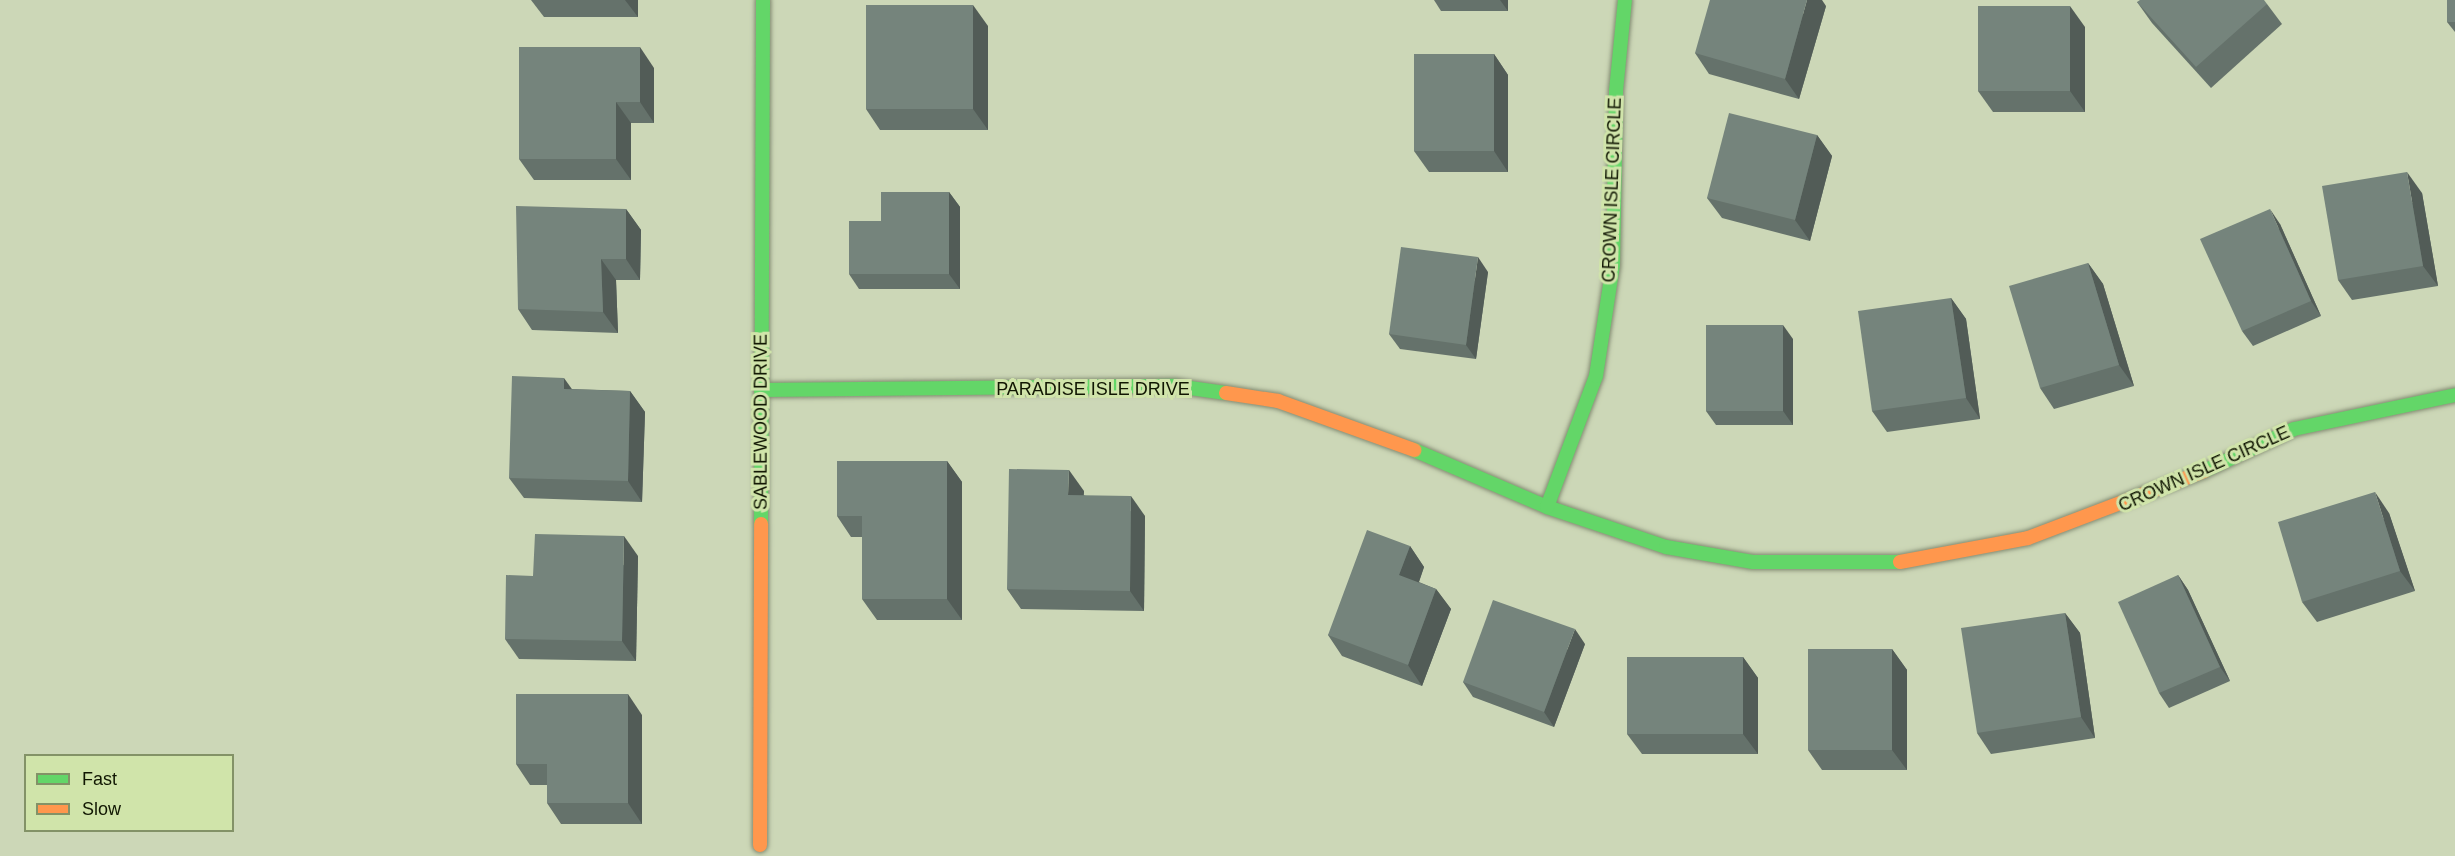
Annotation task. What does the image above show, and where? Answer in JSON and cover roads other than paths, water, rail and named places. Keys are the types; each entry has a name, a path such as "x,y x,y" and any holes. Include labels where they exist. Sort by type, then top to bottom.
{"street":[{"name":"SABLEWOOD DRIVE","path":"760,844 763,0"},
{"name":"CROWN ISLE CIRCLE","path":"1625,0 1616,91 1613,265 1600,354 1547,507 1666,547 1753,562 1836,566 1924,560 2028,538 2156,494 2294,429 2455,395"},
{"name":"PARADISE ISLE DRIVE","path":"761,390 1176,386 1278,401 1372,432 1547,507"}]}
